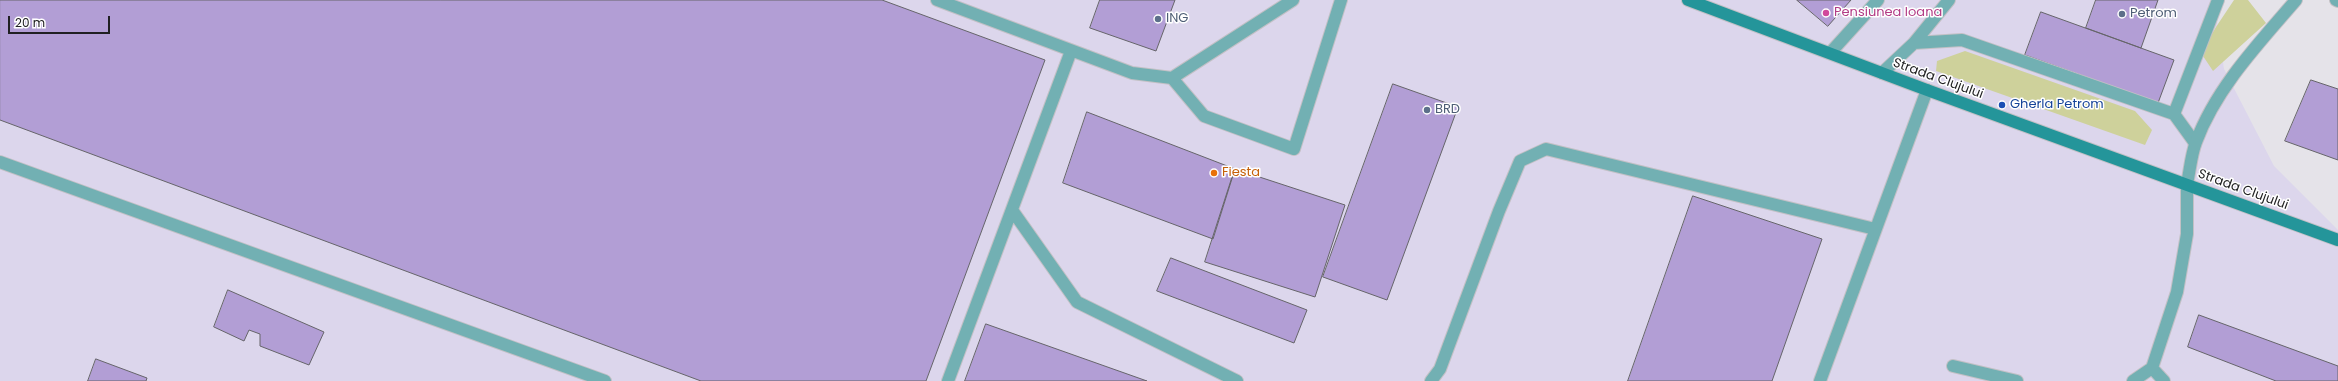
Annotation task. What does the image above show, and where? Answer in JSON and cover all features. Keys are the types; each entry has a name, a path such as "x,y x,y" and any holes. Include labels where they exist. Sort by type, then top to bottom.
{"main road":[{"name":"Strada Clujului","path":"1688,0 1831,52 1927,90 2338,240"}],"street":[{"path":"937,0 1132,73 1172,78 1293,0"},
{"path":"1172,78 1204,116 1294,149 1341,0"},
{"path":"1831,52 1878,0"},
{"path":"1882,73 1914,43 1948,0"},
{"path":"2174,114 2218,0"},
{"path":"2133,381 2152,368 2177,292 2187,234 2187,184 2195,143 2210,111 2251,52 2296,0"},
{"path":"1914,43 1962,40 2174,114 2195,143"},
{"path":"948,381 1071,51"},
{"path":"1820,381 1927,90"},
{"path":"1431,381 1440,369 1520,161 1546,149 1875,229"},
{"path":"0,162 605,381"},
{"path":"1012,210 1077,302 1237,381"},
{"path":"1953,366 2017,381"},
{"path":"2152,368 2164,381"}],"shaded area":[{"path":"0,0 2214,0 2224,69 2274,166 2338,230 2338,381 0,381"}],"green space":[{"path":"2234,0 2248,0 2266,23 2213,71 2203,56 2205,46"},
{"path":"1965,51 2135,111 2152,130 2145,145 1936,71 1937,61"}],"building":[{"path":"0,0 882,0 1045,60 926,381 701,381 0,120"},
{"path":"1100,0 1175,0 1156,51 1090,28"},
{"name":"Pensiunea Ioana","path":"1797,0 1851,0 1828,26"},
{"name":"Petrom","path":"2096,0 2158,0 2141,48 2086,28"},
{"path":"2041,12 2174,60 2158,103 2025,55"},
{"path":"2311,80 2338,89 2338,160 2285,141"},
{"path":"1393,84 1458,107 1387,300 1323,277"},
{"path":"1087,112 1235,169 1213,239 1063,183"},
{"path":"1235,169 1345,205 1315,297 1205,262"},
{"path":"1693,196 1822,239 1772,381 1628,381"},
{"path":"1171,258 1307,310 1294,343 1157,291"},
{"path":"228,290 324,332 309,365 260,346 260,334 249,330 244,341 214,327"},
{"path":"2199,315 2338,366 2338,381 2276,381 2188,347"},
{"path":"986,324 1147,381 965,381"},
{"path":"96,359 147,378 146,381 88,381"}],"place":[{"name":"Pensiunea Ioana","path":"1826,13"},
{"name":"Petrom","path":"2122,14"},
{"name":"ING","path":"1158,19"},
{"name":"Gherla Petrom","path":"2002,105"},
{"name":"BRD","path":"1427,110"},
{"name":"Fiesta","path":"1214,173"}]}
